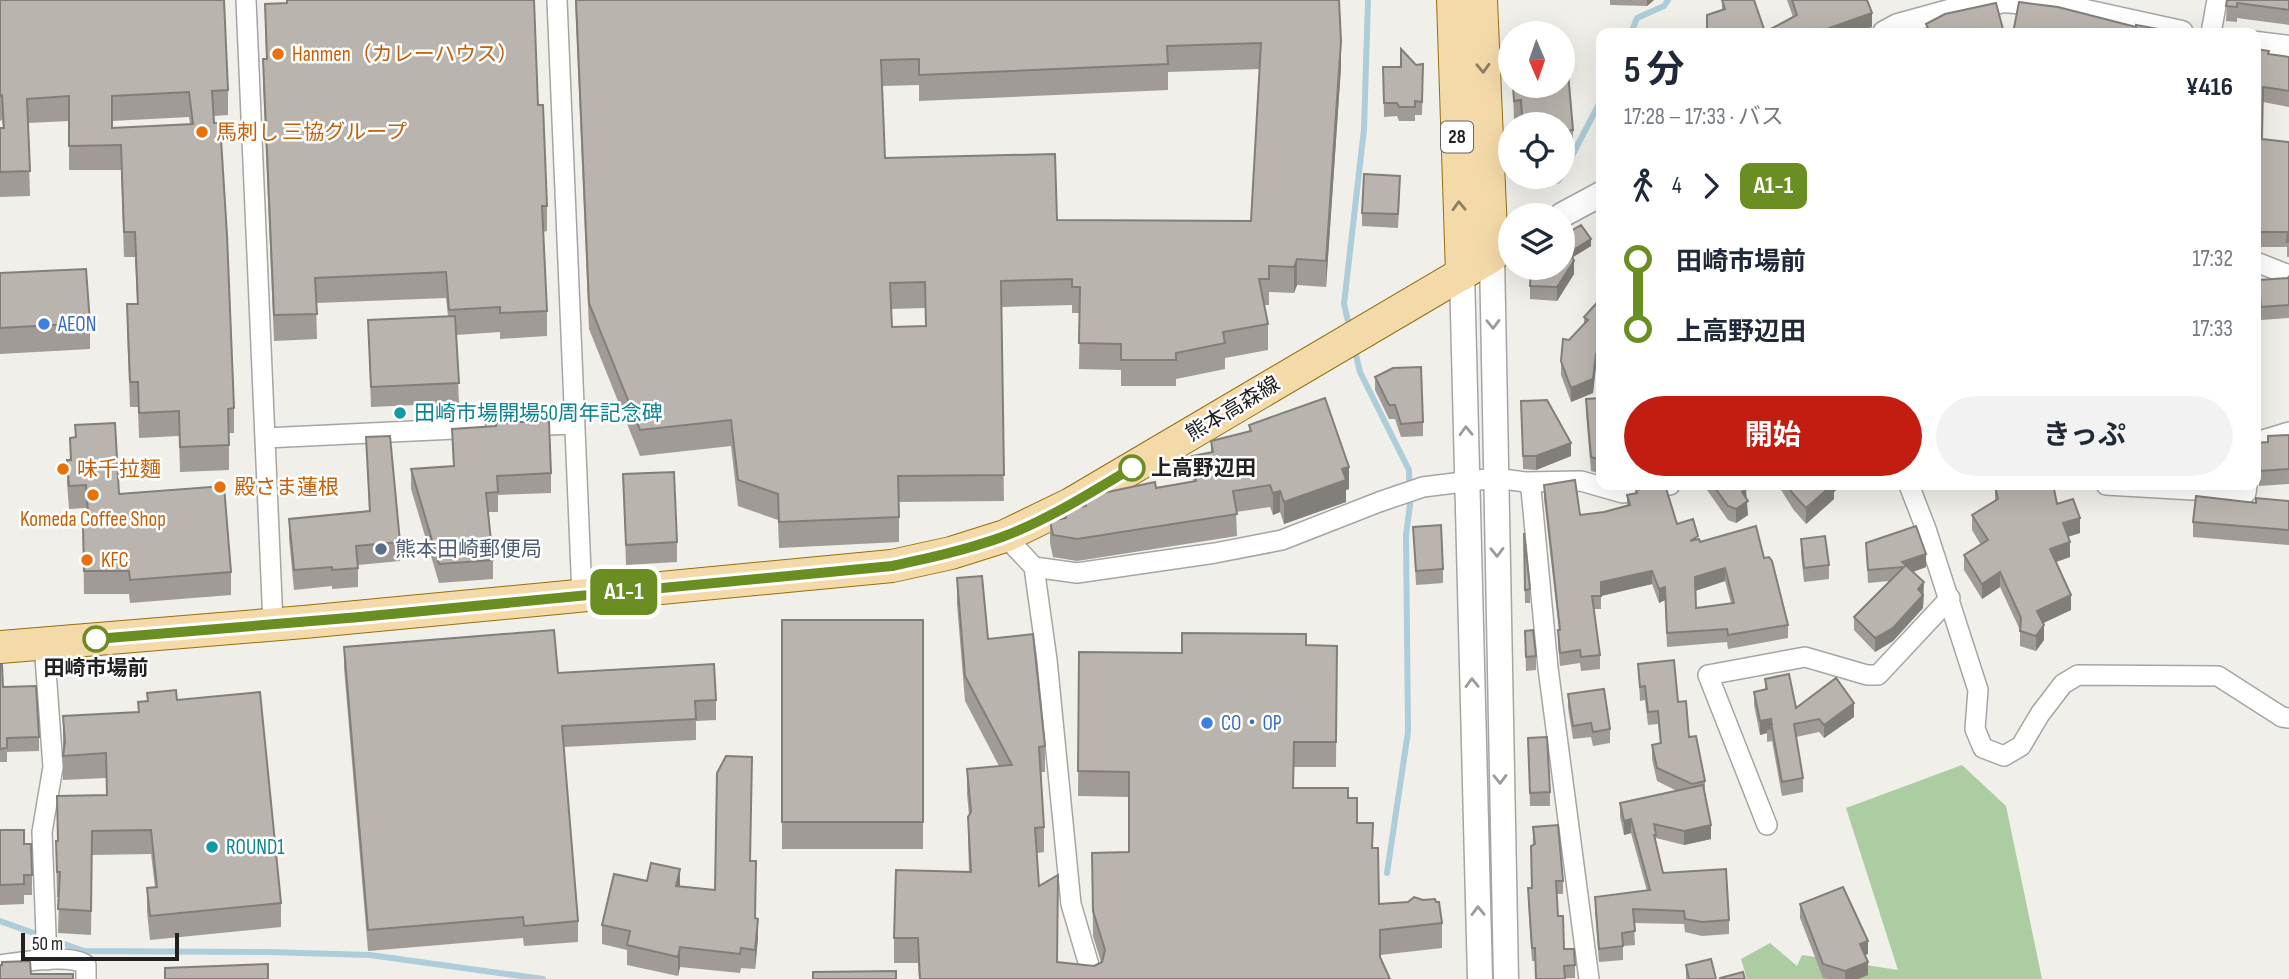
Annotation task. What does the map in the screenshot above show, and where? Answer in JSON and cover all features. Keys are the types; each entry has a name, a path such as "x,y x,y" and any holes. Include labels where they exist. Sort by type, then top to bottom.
{"main road":[{"name":"28","path":"1452,0 1462,274"},
{"name":"28","path":"1480,0 1498,215"},
{"name":"熊本高森線","path":"0,647 892,566 951,553 1005,536 1071,504 1498,253"}],"street":[{"path":"246,0 273,624"},
{"path":"557,0 582,596"},
{"path":"1894,28 2004,0 2049,4 2157,28"},
{"path":"2212,28 2217,0"},
{"path":"2261,45 2289,48"},
{"path":"1575,208 1596,197"},
{"path":"2261,263 2289,275"},
{"path":"1462,274 1480,979"},
{"path":"1500,280 1495,478 1506,979"},
{"path":"265,438 575,424"},
{"path":"2261,440 2289,432"},
{"path":"1034,567 1077,573 1215,554 1282,540 1423,488 1467,481 1495,478 1526,482 1581,481 1596,485"},
{"path":"1526,482 1531,489 1548,668 1589,979"},
{"path":"1612,490 1623,493 1641,490"},
{"path":"1911,490 1950,598 1979,690 1975,729 1983,748 2004,756 2021,746 2040,714 2063,684 2078,675 2218,677 2281,717 2289,718"},
{"path":"2194,490 2246,493 2246,490"},
{"path":"1005,536 1034,567 1047,660 1071,904 1093,979"},
{"path":"1767,825 1708,675 1805,657 1867,675 1878,675 1950,598"},
{"path":"44,643 53,767 42,832 47,960"},
{"path":"0,965 47,960 80,961 86,965 86,979"}],"green space":[{"path":"1962,765 2006,806 2042,979 1747,979 1741,959 1770,943 1797,966 1802,955 1898,970 1846,808"}],"building":[{"path":"0,0 224,0 228,90 212,91 214,123 220,123 227,235 234,408 228,409 229,445 180,447 179,411 139,413 138,382 130,382 127,304 138,304 135,232 124,232 121,145 69,146 69,96 27,99 30,171 0,172 0,128 4,128 2,95 0,96","holes":["189,92 193,124 112,128 112,96"]},
{"path":"287,0 534,0 538,105 543,105 547,206 542,206 547,311 500,313 500,307 449,310 446,272 315,278 317,314 274,315 263,59 267,59 265,4 287,3"},
{"path":"576,0 1339,0 1341,41 1326,261 1297,259 1294,267 1269,266 1269,279 1259,279 1268,324 1223,332 1225,343 1176,353 1176,360 1121,360 1121,344 1079,343 1080,287 1072,287 1072,279 1001,281 1004,475 898,476 899,517 779,522 778,494 738,480 731,420 640,430 589,303","holes":["1261,43 1251,221 1057,220 1055,154 885,158 881,60 919,59 919,75 1168,64 1167,46","925,282 926,326 892,327 890,283"]},
{"path":"1722,0 1754,0 1764,28 1707,28 1707,15 1725,9"},
{"path":"1792,0 1867,0 1872,13 1829,28 1773,28 1797,15"},
{"path":"2227,0 2289,0 2289,10 2237,3 2237,7 2226,6"},
{"path":"2019,2 2058,7 2136,27 2153,28 2014,28"},
{"path":"1996,3 2003,28 1928,28 1926,24 1945,14"},
{"path":"1401,49 1416,65 1423,64 1422,102 1415,101 1415,107 1384,103 1383,67 1401,67"},
{"path":"2261,50 2269,51 2268,54 2289,57 2289,91 2263,87 2262,139 2289,142 2289,242 2287,242 2288,232 2261,232"},
{"path":"1514,98 1570,98 1571,112 1522,112 1521,100 1514,101"},
{"path":"1364,174 1400,176 1398,214 1362,213"},
{"path":"1581,225 1591,239 1575,249 1575,229"},
{"path":"86,269 90,323 0,328 0,273"},
{"path":"2289,276 2289,305 2261,307 2261,280"},
{"path":"1530,280 1562,280 1557,287 1530,286"},
{"path":"1596,304 1593,379 1571,388 1561,361 1563,339 1569,340 1588,320 1584,317"},
{"path":"455,316 459,383 371,387 368,320"},
{"path":"1421,367 1423,422 1401,424 1395,405 1389,405 1375,377 1393,368"},
{"path":"1325,398 1349,467 1342,469 1346,480 1284,502 1280,491 1273,493 1270,485 1233,491 1237,514 1077,539 1053,535 1050,521 1066,518 1064,510 1086,506 1084,497 1155,482 1156,488 1196,481 1192,456 1213,452 1211,441 1251,431 1249,425"},
{"path":"1596,398 1596,458 1591,457 1586,399"},
{"path":"1547,400 1571,443 1536,456 1523,456 1521,401"},
{"path":"549,421 551,473 497,476 498,492 486,493 493,560 439,564 411,469 454,466 452,429 496,426 496,423"},
{"path":"115,423 119,494 224,486 231,572 130,580 129,571 84,571 83,526 89,526 86,485 69,486 67,460 71,460 70,438 76,437 75,425"},
{"path":"2289,435 2289,469 2261,471 2261,443 2268,442 2268,436"},
{"path":"390,436 400,542 356,546 358,568 294,570 289,519 370,511 366,437"},
{"path":"674,472 677,542 626,545 623,474"},
{"path":"1575,480 1580,515 1630,505 1627,495 1637,493 1636,490 1667,490 1677,524 1693,519 1698,536 1690,541 1699,539 1700,542 1756,526 1764,558 1769,557 1772,561 1788,625 1728,635 1727,629 1667,633 1665,587 1659,589 1652,571 1601,582 1601,596 1592,596 1600,655 1581,657 1580,650 1560,653 1560,630 1544,485","holes":["1725,568 1734,603 1696,608 1695,577"]},
{"path":"1717,490 1745,490 1742,492 1748,501 1736,509 1728,506"},
{"path":"1790,490 1826,490 1806,508"},
{"path":"1996,490 2054,490 2057,504 2073,499 2080,518 2063,523 2070,542 2050,549 2071,595 2037,611 2044,625 2036,636 2020,631 2021,618 2000,572 1982,584 1964,555 1988,540 1972,515 1998,499"},
{"path":"2196,496 2256,503 2256,498 2289,501 2289,530 2193,522"},
{"path":"1441,525 1443,569 1416,571 1413,527"},
{"path":"1916,526 1926,554 1902,562 1924,582 1918,589 1923,595 1893,628 1875,638 1854,617 1904,567 1868,570 1866,543"},
{"path":"1524,533 1530,589 1525,590"},
{"path":"1825,536 1829,565 1804,568 1801,539"},
{"path":"982,576 988,639 1033,634 1045,746 1039,747 1044,827 1035,828 1039,886 1058,875 1057,962 1094,966 1102,962 1105,950 1093,911 1092,853 1129,852 1129,772 1078,771 1079,652 1182,653 1182,633 1306,634 1306,645 1337,646 1336,742 1294,742 1293,788 1348,788 1348,798 1357,798 1357,823 1373,823 1372,848 1378,848 1379,904 1408,902 1414,897 1423,900 1435,899 1439,902 1442,923 1380,930 1380,957 1390,979 920,979 918,938 894,938 896,870 971,872 968,817 971,812 967,769 1012,765 965,676 957,578"},
{"path":"782,620 923,620 923,822 782,822"},
{"path":"554,630 558,673 714,664 716,700 695,701 696,719 562,726 578,921 524,926 523,917 368,930 344,647"},
{"path":"1533,630 1536,656 1526,657 1525,631"},
{"path":"1674,660 1678,702 1686,701 1689,737 1696,736 1705,781 1692,784 1657,768 1652,745 1661,743 1658,711 1648,712 1645,686 1640,687 1638,664"},
{"path":"0,665 3,687 36,686 39,737 7,738 7,748 0,749"},
{"path":"1789,674 1796,708 1836,678 1854,703 1824,725 1819,719 1794,724 1803,778 1782,782 1772,728 1767,729 1772,725 1771,719 1760,721 1754,692 1767,689 1765,679"},
{"path":"1604,689 1610,729 1593,732 1591,723 1573,726 1568,694"},
{"name":"ROUND1","path":"176,690 177,700 260,692 281,903 150,916 147,888 157,887 151,830 92,831 91,911 58,909 60,872 57,872 57,796 107,795 106,753 63,756 63,716 139,712 138,702 148,701 147,693"},
{"path":"1547,737 1550,792 1530,793 1528,738"},
{"path":"726,756 752,757 750,861 756,861 755,918 758,919 755,950 741,948 740,954 680,947 678,957 627,945 630,931 602,925 614,874 647,881 651,863 680,869 676,886 715,890 717,773"},
{"path":"1703,785 1711,825 1684,831 1654,824 1654,835 1663,873 1726,869 1729,920 1702,922 1685,919 1684,911 1633,909 1635,931 1622,933 1623,946 1599,949 1595,897 1650,890 1631,819 1624,821 1620,803"},
{"path":"1558,825 1563,881 1556,881 1558,916 1563,916 1564,949 1574,949 1575,965 1564,966 1565,979 1536,979 1528,888 1532,888 1531,846 1535,844 1533,827"},
{"path":"0,830 24,830 24,844 31,844 32,875 24,875 24,884 0,885"},
{"path":"1843,887 1868,941 1860,944 1868,962 1845,971 1823,964 1800,904"},
{"path":"1711,959 1716,979 1689,979 1686,965"},
{"path":"30,961 31,974 73,974 73,979 0,979 2,962"},
{"path":"268,964 268,979 165,979 165,968"},
{"path":"896,971 896,979 813,979 813,972"},
{"path":"1743,972 1745,979 1720,979 1720,978"}],"waterway":[{"path":"1350,330 1344,304 1364,129 1368,0"},
{"path":"1633,28 1637,18 1664,6 1668,0"},
{"path":"1575,150 1596,110"},
{"path":"1354,347 1360,372 1409,470 1410,505 1406,535 1408,732 1387,873"},
{"path":"0,921 84,951 370,955 543,979"}],"bus line":[{"name":"A1-1","path":"96,639 360,617 892,566 951,553 1005,536 1071,504 1132,468"}],"place":[{"name":"Hanmen（カレーハウス）","path":"278,54"},
{"name":"馬刺し 三協グループ","path":"202,132"},
{"name":"AEON","path":"44,324"},
{"name":"田崎市場開場50周年記念碑","path":"400,413"},
{"name":"上高野辺田","path":"1132,468"},
{"name":"味千拉麵","path":"63,469"},
{"name":"殿さま蓮根","path":"220,487"},
{"name":"Komeda Coffee Shop","path":"93,495"},
{"name":"熊本田崎郵便局","path":"381,549"},
{"name":"KFC","path":"87,560"},
{"name":"田崎市場前","path":"96,639"},
{"name":"CO・OP","path":"1207,723"},
{"name":"ROUND1","path":"212,847"}]}
